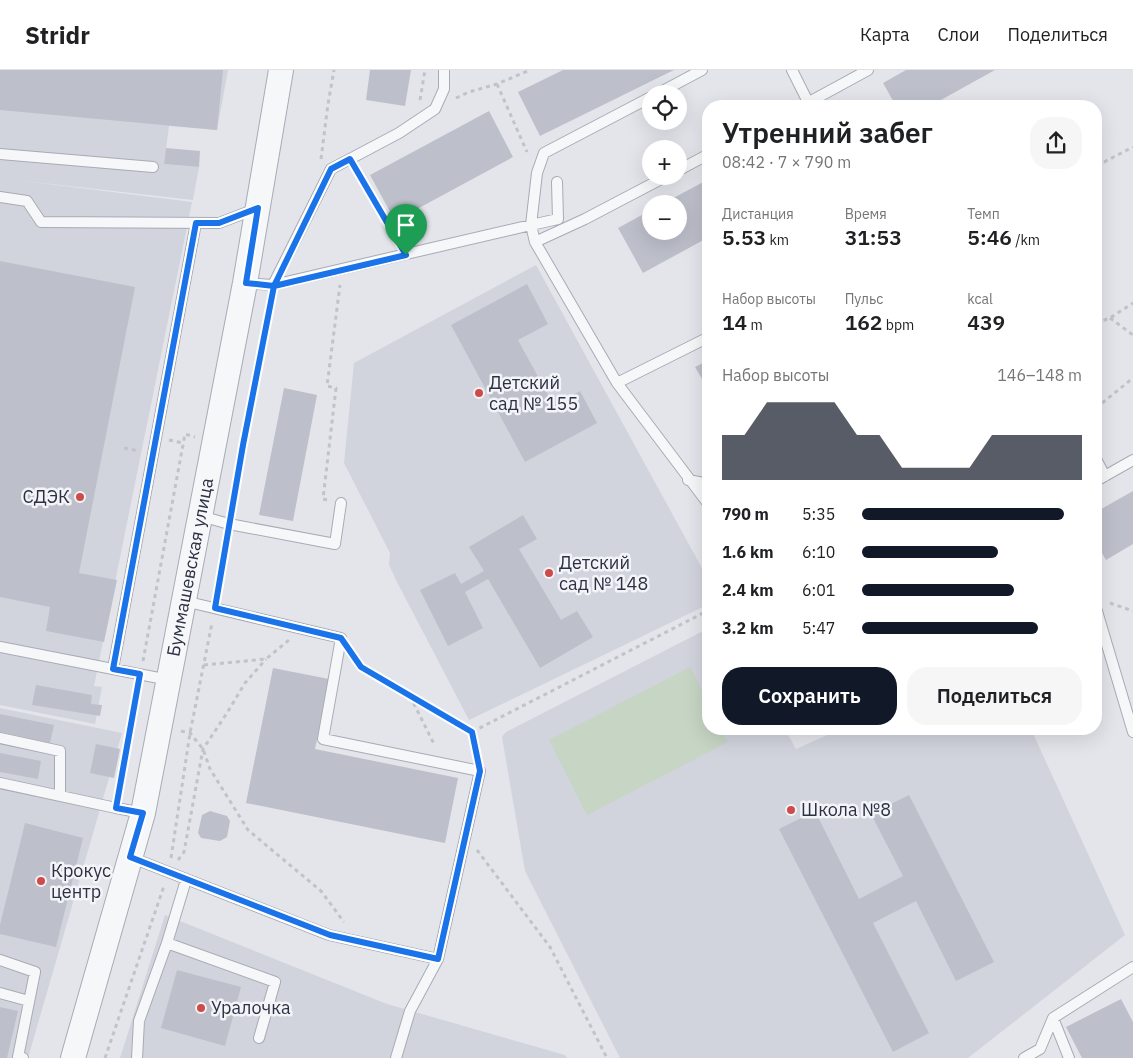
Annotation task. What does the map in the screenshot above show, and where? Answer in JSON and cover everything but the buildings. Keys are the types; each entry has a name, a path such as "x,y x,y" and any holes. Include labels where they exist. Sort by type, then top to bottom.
{"street":[{"name":"Буммашевская улица","path":"73,1058 143,813 246,283 280,70"}],"lane":[{"path":"274,286 331,169 399,133 435,109 444,89 444,70"},
{"path":"674,85 702,70"},
{"path":"792,70 807,100"},
{"path":"817,100 868,70"},
{"path":"642,102 544,153 537,173 531,225 535,242 617,383 702,497"},
{"path":"0,154 153,167"},
{"path":"687,166 702,158"},
{"path":"246,283 274,286 558,220 557,182"},
{"path":"535,242 585,219 650,185"},
{"path":"0,197 27,202 41,222 219,223 258,208"},
{"path":"113,669 196,223"},
{"path":"617,383 702,340"},
{"path":"1102,477 1133,460"},
{"path":"688,480 702,483"},
{"path":"201,516 229,524 335,544 340,503"},
{"path":"184,601 341,638 323,739 480,771 438,959 410,1011 396,1058"},
{"path":"1102,628 1133,732"},
{"path":"0,647 169,680"},
{"path":"0,738 60,751 60,796"},
{"path":"0,785 143,813"},
{"path":"130,857 330,935 438,959"},
{"path":"137,1058 139,1021 167,943 186,880"},
{"path":"167,943 275,982 259,1038"},
{"path":"0,960 35,972 18,1056 23,1058"},
{"path":"1024,1058 1040,1049 1053,1018 1133,967"},
{"path":"0,992 29,1001"},
{"path":"1053,1018 1069,1058"}],"path":[{"path":"435,109 469,92 497,84 530,70"},
{"path":"497,84 537,173"},
{"path":"1102,162 1133,147"},
{"path":"350,159 406,255"},
{"path":"340,284 327,386 336,388 323,499 340,503"},
{"path":"105,1058 169,872 190,733 274,286"},
{"path":"1102,321 1110,318 1133,303"},
{"path":"1110,318 1133,335"},
{"path":"1102,403 1133,378"},
{"path":"116,808 185,434"},
{"path":"1106,601 1133,611"},
{"path":"472,732 702,614"},
{"path":"169,872 184,852 203,749 245,683 266,659 303,629"},
{"path":"341,638 361,667 472,732 480,771"},
{"path":"204,665 266,659"},
{"path":"410,696 444,764"},
{"path":"190,733 203,749 210,769 248,830 321,891 358,942"},
{"path":"466,836 550,947 607,1058"}],"shaded area":[{"path":"0,70 228,70 217,130 169,126 164,164 199,167 193,200 16,180 192,202 94,686 102,687 95,724 0,705"},
{"path":"536,265 702,568 702,607 469,720 397,582 389,565 390,553 344,463 354,363"},
{"name":"Школа №8","path":"702,632 702,735 788,735 796,749 828,735 1034,735 1125,935 968,1058 620,1058 525,871 502,737 506,732"},
{"path":"0,708 122,733 28,1058 0,1058"},
{"path":"165,915 387,1004 565,1055 567,1058 120,1058"}],"green space":[{"path":"690,667 702,690 702,735 724,735 728,742 587,815 549,740"}],"place":[{"name":"Детский сад № 155","path":"479,393"},
{"name":"СДЭК","path":"80,497"},
{"name":"Детский сад № 148","path":"549,573"},
{"name":"Школа №8","path":"791,810"},
{"name":"Крокус центр","path":"41,881"},
{"name":"Уралочка","path":"201,1008"}],"route":[{"path":"406,255 274,286 246,283 258,208 219,223 196,223 113,669 140,674 116,808 143,813 130,857 330,935 438,959 480,771 472,732 361,667 341,638 215,608 243,445 274,286 331,169 350,159 406,255"}]}
